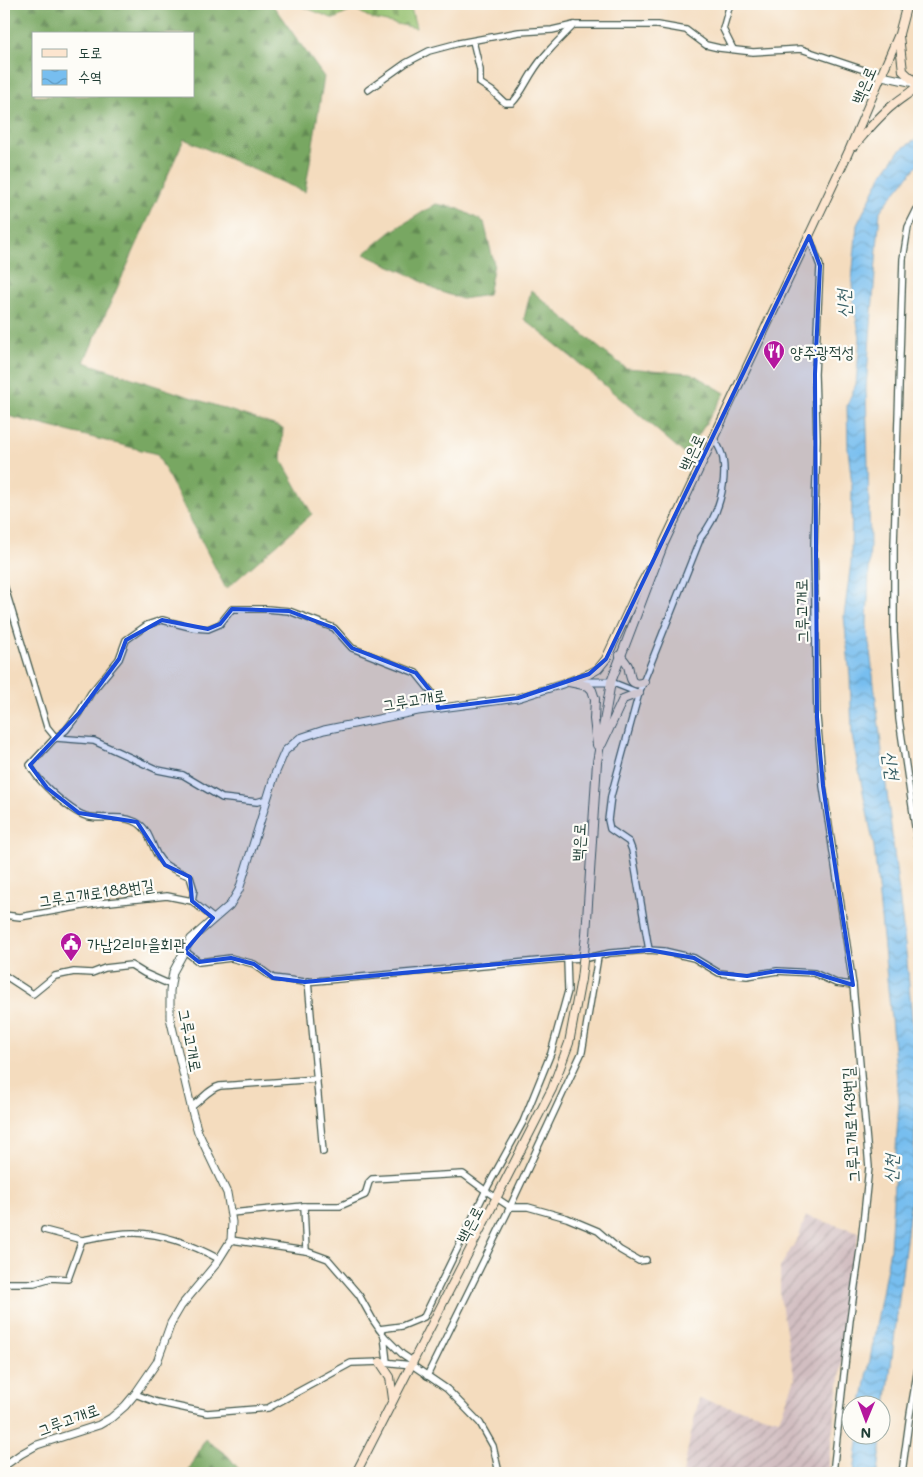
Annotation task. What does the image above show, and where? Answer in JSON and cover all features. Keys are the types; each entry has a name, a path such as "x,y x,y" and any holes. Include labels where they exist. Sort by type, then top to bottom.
{"main road":[{"name":"백은로","path":"356,1473 552,1089 569,1043 581,979 586,935 597,754 611,682 664,543 848,153 899,34 907,4"},
{"path":"848,153 878,118 896,102 910,93 918,84 903,71 899,34"},
{"path":"569,682 598,669 606,659 637,592 664,543"},
{"path":"620,655 628,666 630,677 634,683 644,682"},
{"path":"569,682 588,686 592,690 595,699 594,719 597,754"},
{"path":"597,754 623,699 640,693"},
{"path":"383,1362 390,1377 393,1402"}],"street":[{"path":"730,4 723,29 733,50"},
{"path":"473,41 480,70 480,84 492,91 505,103 512,103 520,95 532,73 555,44 574,25"},
{"path":"368,90 416,57 429,51 519,32 552,30 574,25 658,25 686,30 706,44 733,50 753,52 801,49 882,76 918,84"},
{"path":"919,205 908,227 903,259 894,546 894,632 899,718 919,853"},
{"name":"그루고개로","path":"809,236 820,266 815,374 817,439 814,548 817,717 823,786 853,985"},
{"path":"648,950 632,850 629,842 610,829 608,820 611,796 644,682 701,537 708,530 718,506 723,475 723,458 713,437"},
{"path":"4,585 47,727 56,738 94,741 150,767 183,775 222,798 257,802 267,799"},
{"name":"그루고개로188번길","path":"192,902 194,890 190,877 165,865 147,833 137,822 116,816 89,817 79,813 47,788 34,774 30,765 66,730 91,693 119,660 126,640 147,624 162,620 194,628 208,629 220,624 232,609 289,611 334,628 352,648 416,673 437,700 438,708"},
{"name":"그루고개로","path":"4,1466 37,1445 99,1425 111,1418 136,1394 157,1362 171,1323 181,1306 219,1260 231,1240 231,1213 227,1194 198,1132 170,1018 172,972 191,939 230,905 239,890 275,774 285,750 300,738 324,730 418,711 518,698 569,682 611,682"},
{"path":"611,682 640,693"},
{"name":"그루고개로188번길","path":"4,915 20,917 100,903 167,896 192,902 214,918"},
{"path":"185,951 199,962 231,958 254,964 273,978 308,981 598,957 610,953 648,950 664,951 694,958 719,972 747,976 777,971 814,973 836,983 853,985"},
{"path":"427,1376 510,1207 582,1052 598,957"},
{"path":"379,1329 402,1326 424,1317 486,1191 523,1122 551,1053 568,991 568,958"},
{"path":"4,975 33,994 55,976 74,972 92,973 105,968 131,964 144,973 171,985"},
{"path":"308,981 323,1152"},
{"name":"그루고개로143번길","path":"832,1473 843,1396 850,1320 869,1167 853,985"},
{"path":"191,1107 200,1101 212,1088 220,1086 317,1079"},
{"path":"231,1213 304,1206 340,1206 364,1195 372,1179 463,1174 510,1207 528,1207 567,1218 598,1230 620,1250 639,1261 646,1260"},
{"path":"304,1206 306,1251"},
{"path":"44,1230 82,1240 135,1233 173,1238 198,1248 219,1260"},
{"path":"4,1283 34,1283 51,1278 68,1279 82,1240"},
{"path":"231,1240 306,1251 328,1259 360,1295 384,1336 427,1376 446,1390 480,1423 493,1446 499,1473"},
{"path":"383,1362 384,1336"},
{"path":"902,1473 919,1362"},
{"path":"136,1394 156,1402 207,1413 268,1408 351,1363 413,1363"}],"highlighted area":[{"path":"809,236 820,266 815,374 817,717 823,786 853,985 814,973 777,971 747,976 719,973 694,958 649,950 305,982 273,978 254,964 231,958 199,962 185,951 213,918 192,901 190,877 165,865 137,822 79,813 47,788 30,765 79,713 119,659 126,640 162,620 208,629 220,624 232,609 289,611 334,628 352,648 416,673 437,699 438,708 518,698 589,674 606,659"}],"shaded area":[{"path":"806,1216 859,1232 850,1286 844,1348 827,1473 683,1473 699,1399 779,1419 795,1379 780,1297 780,1267 799,1236"}],"green space":[{"path":"4,4 272,4 324,77 305,192 184,139 84,362 283,428 281,459 312,514 226,589 157,454 4,415"},
{"path":"296,4 410,4 416,28 372,19 355,9 334,19"},
{"path":"436,204 457,208 484,222 494,264 488,295 462,299 438,291 408,274 364,254 392,231"},
{"path":"531,290 626,368 691,373 725,393 686,455 580,364 524,319"},
{"path":"205,1439 228,1456 242,1473 188,1473"}],"water":[{"path":"919,137 919,163 880,211 866,388 870,544 867,625 907,961 917,1077 913,1183 888,1394 864,1394 890,1249 899,1100 874,847 852,736 850,676 844,616 851,562 852,485 848,449 847,405 856,384 860,337 853,303 852,280 857,225 881,176 899,151"},
{"path":"858,1444 882,1444 878,1473 854,1473"}],"place":[{"name":"양주광적성","path":"774,370"},
{"name":"가납2리마을회관","path":"71,962"}],"water label":[{"name":"신천","path":"843,304"},
{"name":"신천","path":"892,765"},
{"name":"신천","path":"890,1169"}]}
